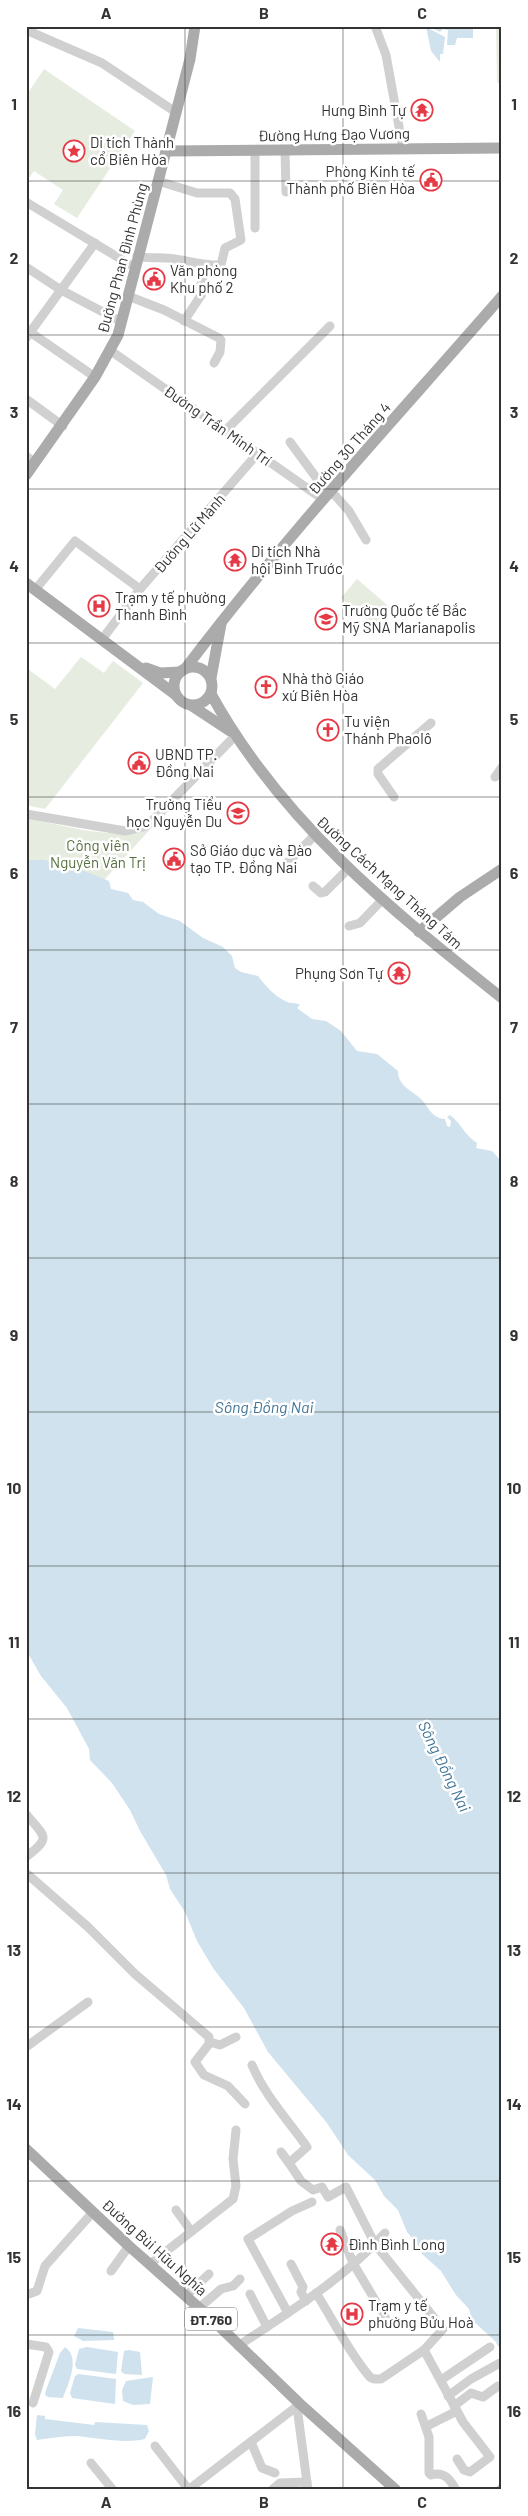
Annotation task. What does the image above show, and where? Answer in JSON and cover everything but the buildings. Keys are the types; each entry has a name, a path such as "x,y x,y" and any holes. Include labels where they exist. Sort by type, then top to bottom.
{"main road":[{"name":"Đường Phan Đình Phùng","path":"26,475 31,459 63,426 95,377 111,350 122,322 136,261 194,45 195,26"},
{"name":"Đường Hưng Đạo Vương","path":"166,151 502,148"},
{"name":"Đường 30 Tháng 4","path":"183,670 328,495 502,296"},
{"path":"31,586 137,664 143,672 176,695 180,701 192,706 203,703 211,694 211,678 221,622"},
{"path":"137,664 160,673 200,668 211,678"},
{"path":"176,695 174,683 183,670"},
{"name":"Đường Cách Mạng Tháng Tám","path":"211,694 233,734 314,836 419,932 500,993"},
{"name":"Đường Cách Mạng Tháng Tám","path":"192,706 233,734"},
{"path":"419,932 460,897 502,869"},
{"name":"Đường Bùi Hữu Nghĩa","path":"26,2149 129,2246 199,2308 298,2406 396,2490"}],"street":[{"path":"375,26 386,55 403,149"},
{"path":"26,30 102,63 176,113"},
{"path":"255,150 255,228"},
{"path":"285,150 286,192"},
{"path":"26,202 95,243 136,261 164,258 207,266 221,265 223,250 241,240 235,199 230,193 197,194 158,181"},
{"path":"95,243 28,335 95,377"},
{"path":"184,321 202,294 200,287 207,266"},
{"path":"26,267 61,290 122,322"},
{"path":"128,296 221,340 220,352 214,363"},
{"path":"226,430 330,326"},
{"name":"Đường Trần Minh Trí","path":"111,350 258,452 328,495"},
{"path":"26,399 63,426"},
{"path":"290,442 328,495 350,511 366,540"},
{"name":"Đường Lữ Mành","path":"103,638 140,589 258,452"},
{"path":"31,586 74,541 140,589"},
{"path":"394,797 378,774 378,769 431,723"},
{"path":"26,814 115,830 140,829 155,818 233,734"},
{"path":"495,777 502,767"},
{"path":"288,862 314,836"},
{"path":"313,886 321,893 325,892 349,868"},
{"path":"349,926 360,922 383,900"},
{"path":"26,1814 42,1834 44,1840 43,1844 26,1857"},
{"path":"27,1875 88,1926 135,1974 209,2037 210,2042"},
{"path":"26,2047 88,2002"},
{"path":"210,2042 220,2045 236,2037"},
{"path":"210,2042 195,2062 204,2075 228,2086 245,2104"},
{"path":"252,2065 269,2098 310,2144 288,2163"},
{"path":"150,2264 233,2199 236,2186 233,2159 236,2130"},
{"path":"281,2152 302,2182 313,2190 322,2187 328,2197 346,2187 375,2244 443,2327 424,2350 381,2379 371,2378 316,2293"},
{"path":"288,2313 248,2240 292,2211 312,2202"},
{"path":"176,2210 192,2231"},
{"path":"26,2295 37,2291 45,2266 94,2212"},
{"path":"340,2230 353,2263 388,2322"},
{"path":"238,2346 306,2301 353,2263 385,2233"},
{"path":"110,2270 129,2246"},
{"path":"291,2264 303,2287 301,2292 306,2301"},
{"path":"186,2296 209,2274"},
{"path":"199,2308 221,2289 233,2286 240,2279"},
{"path":"250,2294 267,2327"},
{"path":"26,2344 46,2347 49,2352 33,2403"},
{"path":"441,2380 490,2347"},
{"path":"424,2350 455,2408 490,2457 470,2472 464,2470 457,2459"},
{"path":"448,2396 471,2379 500,2363"},
{"path":"427,2426 455,2408 471,2393 483,2397 498,2386"},
{"path":"155,2446 188,2490 298,2406"},
{"path":"272,2490 280,2483 308,2486 298,2406"},
{"path":"421,2414 427,2426 429,2437 429,2473 431,2475 441,2473 450,2478 456,2490"},
{"path":"251,2442 262,2468 275,2474"},
{"path":"92,2463 113,2490"}],"green space":[{"path":"496,26 502,26 502,83 497,83"},
{"name":"Di tích Thành cổ Biên Hòa","path":"44,69 135,131 77,218 54,204 63,190 34,171 26,182 26,96"},
{"path":"357,579 393,610 377,629 341,598"},
{"path":"81,657 104,673 113,661 143,683 45,809 26,805 26,674 29,670 55,689"},
{"name":"Công viên Nguyễn Văn Trị","path":"26,818 110,833 142,831 154,825 104,880 68,866 26,860"}],"water":[{"path":"428,26 473,26 473,38 457,38 455,45 447,45 448,30 443,29 440,32"},
{"path":"426,27 445,37 443,54 440,54 440,62 431,51"},
{"name":"Sông Đồng Nai","path":"26,860 45,860 58,866 82,870 109,881 111,889 128,893 133,900 143,902 159,914 180,921 203,938 223,947 232,956 235,968 241,972 258,976 281,999 300,1005 297,1008 312,1019 326,1021 341,1031 357,1051 377,1054 398,1071 403,1084 421,1099 436,1117 445,1119 447,1126 450,1127 451,1121 447,1117 450,1115 477,1143 476,1148 492,1151 502,1162 502,2352 495,2341 472,2320 469,2309 456,2295 441,2271 422,2254 420,2248 407,2232 398,2210 384,2196 375,2180 348,2155 327,2123 268,2052 244,2008 213,1968 197,1941 185,1912 170,1889 166,1875 130,1810 112,1783 90,1760 89,1749 67,1708 41,1676 26,1650"},
{"path":"78,2328 113,2332 114,2340 83,2341 74,2336"},
{"path":"65,2347 70,2352 73,2364 68,2386 63,2398 48,2397 45,2395 46,2390 60,2353"},
{"path":"87,2347 118,2352 116,2374 77,2369 75,2365 79,2349"},
{"path":"124,2351 140,2352 142,2375 124,2374 121,2371"},
{"path":"79,2374 116,2379 115,2404 72,2398 70,2393 75,2376"},
{"path":"153,2377 150,2404 133,2405 123,2401 122,2390 126,2381"},
{"path":"37,2415 45,2416 45,2419 94,2425 95,2422 147,2425 149,2431 145,2439 137,2440 120,2441 77,2436 37,2440 35,2434"}],"place":[{"name":"Hưng Bình Tự","path":"422,110"},
{"name":"Di tích Thành cổ Biên Hòa","path":"74,151"},
{"name":"Phòng Kinh tế Thành phố Biên Hòa","path":"431,180"},
{"name":"Văn phòng Khu phố 2","path":"154,279"},
{"name":"Di tích Nhà hội Bình Trước","path":"235,560"},
{"name":"Trạm y tế phường Thanh Bình","path":"99,606"},
{"name":"Trường Quốc tế Bắc Mỹ SNA Marianapolis","path":"326,619"},
{"name":"Nhà thờ Giáo xứ Biên Hòa","path":"266,687"},
{"name":"Tu viện Thánh Phaolô","path":"328,730"},
{"name":"UBND TP. Đồng Nai","path":"139,763"},
{"name":"Trường Tiểu học Nguyễn Du","path":"238,813"},
{"name":"Sở Giáo dục và Đào tạo TP. Đồng Nai","path":"174,859"},
{"name":"Phụng Sơn Tự","path":"399,973"},
{"name":"Đình Bình Long","path":"332,2244"},
{"name":"Trạm y tế phường Bửu Hoà","path":"352,2314"}]}
